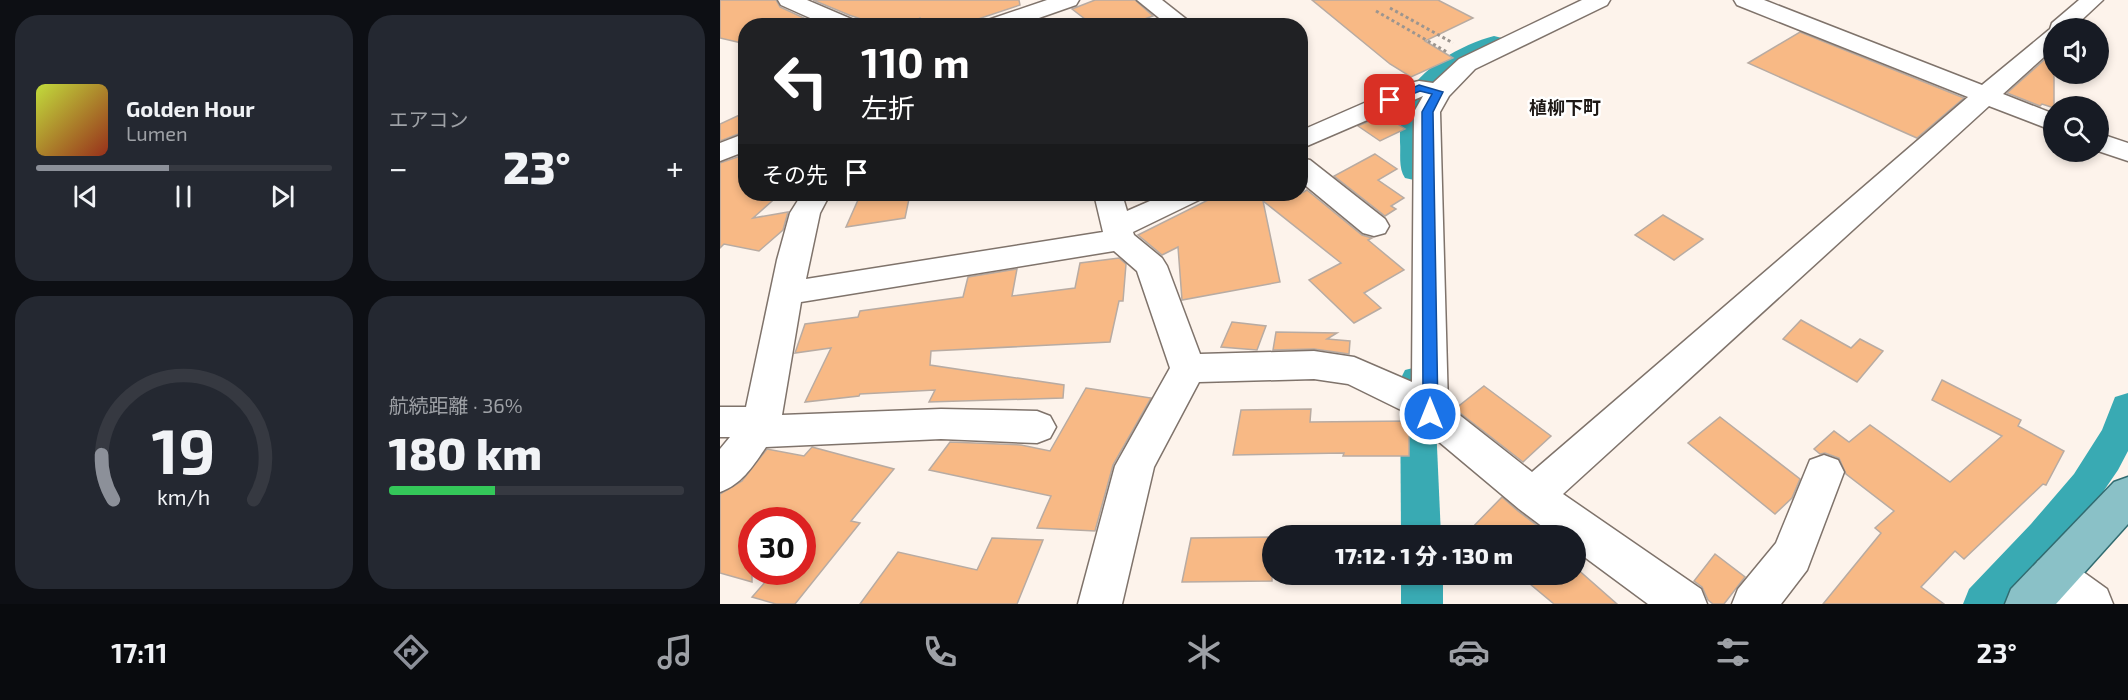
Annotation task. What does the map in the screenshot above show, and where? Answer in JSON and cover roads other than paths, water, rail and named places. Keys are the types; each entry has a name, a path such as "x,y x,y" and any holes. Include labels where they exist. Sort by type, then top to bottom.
{"main road":[{"path":"2040,590 2128,495"}],"street":[{"path":"789,0 830,18"},
{"path":"1148,0 1173,18"},
{"path":"1308,138 1429,90 1467,64 1599,0"},
{"path":"1745,0 2043,119"},
{"path":"2071,18 2092,0"},
{"path":"1013,18 1053,2"},
{"path":"1533,496 2043,45"},
{"path":"1429,90 1430,414"},
{"path":"720,153 738,145"},
{"path":"2109,145 2128,153"},
{"path":"1308,172 1374,226"},
{"path":"720,475 738,457 787,293 805,213 812,201"},
{"path":"1100,604 1135,466 1188,368 1151,266 1118,233 1110,201"},
{"path":"787,293 1118,233 1176,201"},
{"path":"1188,368 1314,365 1354,371 1414,400 1533,496 1685,604"},
{"path":"746,425 941,424 1037,427"},
{"path":"1754,604 1792,556 1824,472"},
{"path":"2040,590 2091,604"}],"waterway":[{"path":"1414,172 1413,118 1417,99 1424,88 1445,69 1494,43"},
{"path":"1417,380 1421,525"},
{"path":"1984,604 2046,537 2088,486 2119,433 2128,407"},
{"path":"1422,585 1422,604"}],"district":[{"name":"植柳下町","path":"1565,107"}]}
